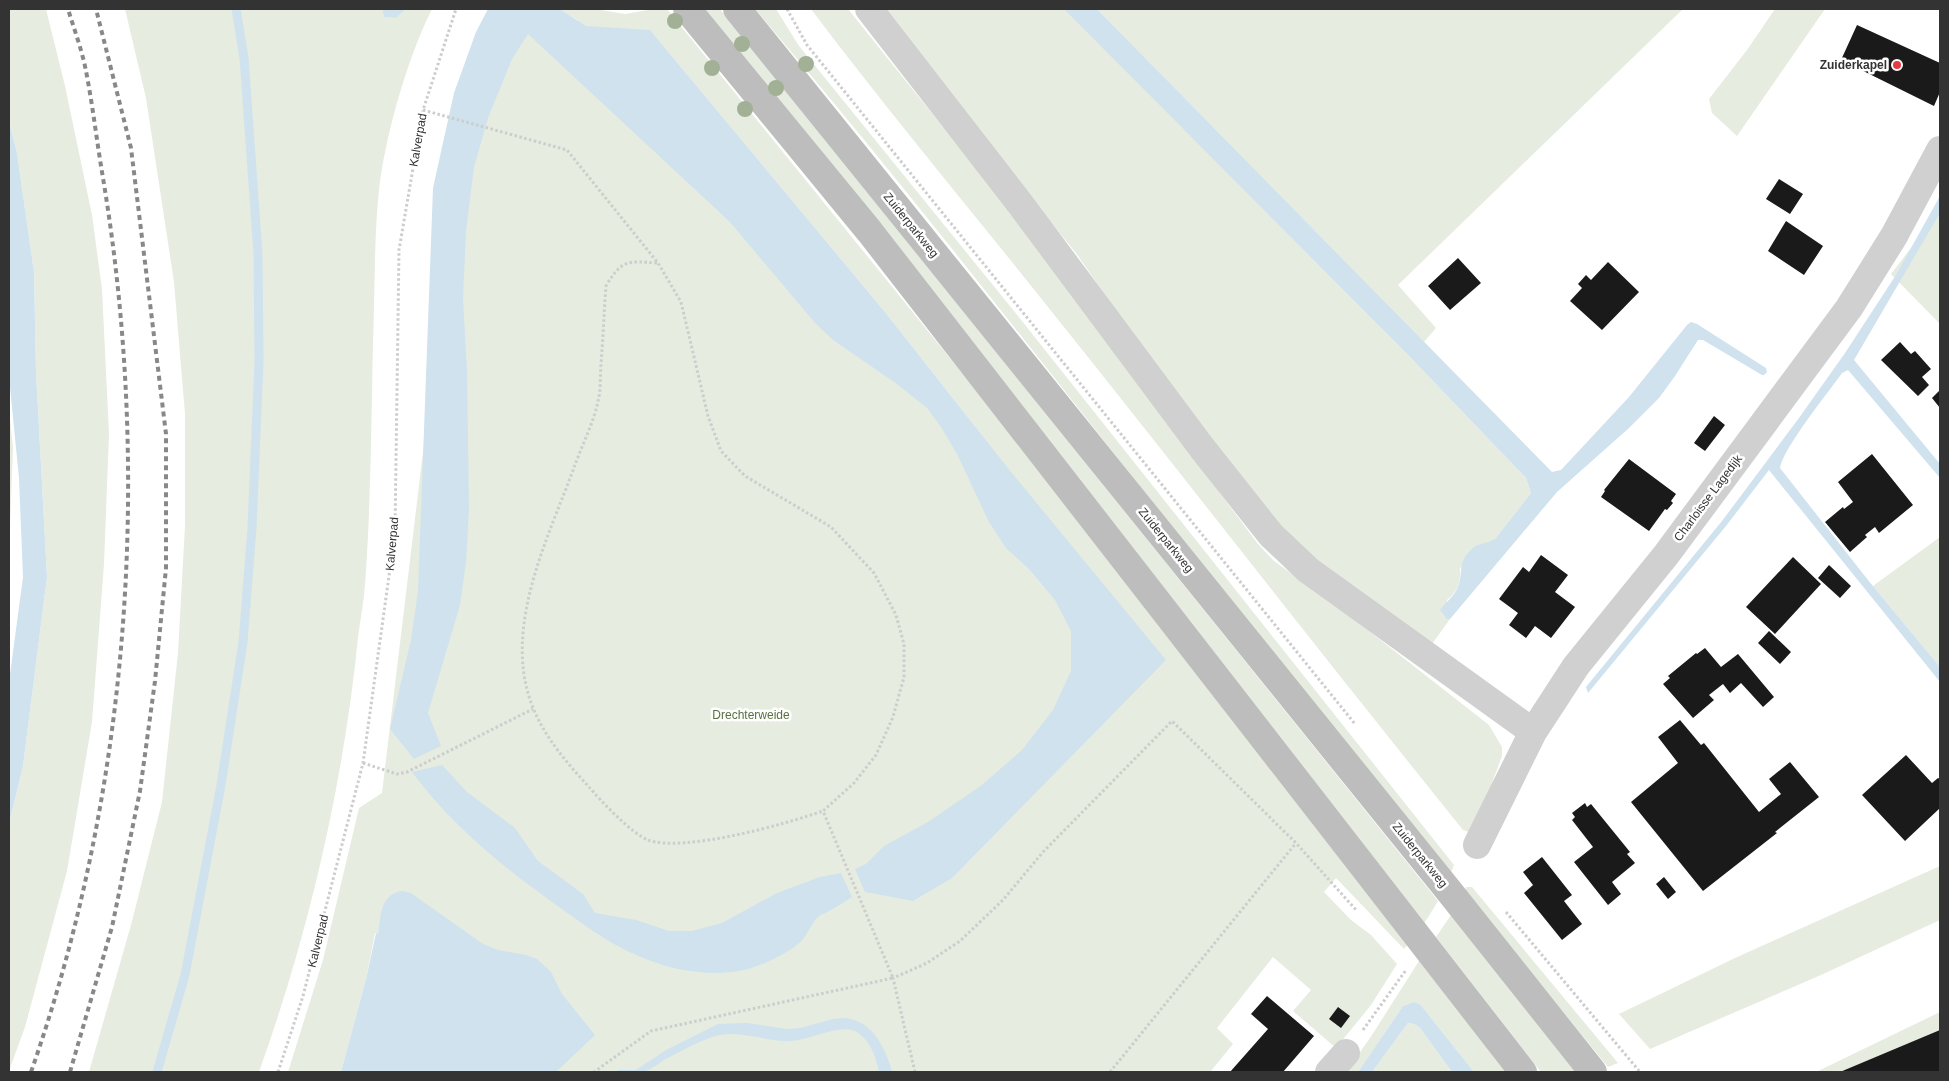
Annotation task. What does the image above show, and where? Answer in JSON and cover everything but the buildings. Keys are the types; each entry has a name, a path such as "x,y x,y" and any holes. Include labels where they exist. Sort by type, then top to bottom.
{"main road":[{"path":"687,9 876,240 1523,1072"},
{"name":"Zuiderparkweg","path":"737,9 1593,1072"}],"street":[{"path":"869,9 1021,205 1202,448 1271,535 1308,570 1534,732"},
{"name":"Charloisse Lagedijk","path":"1477,845 1534,732 1576,666 1666,555 1848,308 1894,236 1940,150"}],"path":[{"name":"Kalverpad","path":"278,1072 303,996 363,763 395,533 399,250 423,110 456,9"},
{"path":"787,9 807,45 1356,725"},
{"path":"423,110 568,150 658,263 681,302 708,416 721,451 745,476 831,527 874,572 896,615 904,644 904,677 893,717 876,755 854,783 823,811 762,829 670,844 647,840 606,806 572,768 552,743 533,709 522,660 524,621 531,585 598,401 606,286 616,270 631,261 658,263"},
{"path":"363,763 397,774 407,772 533,709"},
{"path":"594,1072 652,1030 893,978 927,963 960,941 1003,900 1043,852 1172,722 1296,843 1362,916"},
{"path":"823,811 893,978 916,1072"},
{"path":"1110,1072 1296,843"},
{"path":"1504,910 1640,1072"}],"green space":[{"path":"9,9 46,9 65,86 92,215 102,289 109,434 104,564 92,722 67,871 25,1027 9,1071 9,824 23,766 47,577 36,372 34,272 17,153 9,122"},
{"path":"125,9 382,9 384,17 396,18 406,9 432,9 407,70 400,93 388,138 380,181 377,212 370,479 364,598 343,749 322,858 308,912 277,1019 259,1072 89,1072 131,925 162,802 178,653 185,526 185,414 174,282 146,98"},
{"name":"Drechterweide","path":"560,9 595,9 625,14 654,9 667,9 1026,452 1409,943 1404,949 1336,878 1324,892 1351,920 1371,935 1397,964 1371,1005 1336,1048 1293,1011 1311,990 1273,957 1217,1028 1233,1044 1210,1072 389,1072 381,916 378,934 375,933 366,979 341,1072 288,1072 323,960 359,808 382,793 459,153 503,17 579,21","holes":["650,30 885,312 989,444"]},
{"path":"701,9 720,9 1438,901 1422,927"},
{"path":"755,9 776,9 799,46 1018,316 1454,865 1450,875 910,196"},
{"path":"811,9 848,9 991,187 1258,544 1274,561 1346,613 1489,725 1502,747 1502,756 1476,826 1471,833 1463,830 1410,764 1015,265 897,120"},
{"path":"877,9 1064,9 1067,11 1410,357 1526,478 1531,493 1495,539 1460,568 1458,586 1447,600 1447,619 1450,619 1432,644 1298,552 1208,443 1076,253"},
{"path":"1097,9 1683,9 1398,285 1436,328 1424,342"},
{"path":"1775,9 1825,9 1737,136 1712,113 1709,99 1747,50"},
{"path":"1940,210 1940,324 1891,274"},
{"path":"9,410 13,448 9,552"},
{"path":"1940,537 1940,667 1873,586"},
{"path":"1940,866 1940,920 1821,975 1650,1049 1619,1014 1735,958"},
{"path":"1466,887 1472,887 1618,1063 1608,1067 1465,892"},
{"path":"1451,915 1578,1072 1541,1072 1436,937"},
{"path":"1424,960 1511,1072 1474,1072 1420,1004 1414,1002 1403,1006 1358,1072 1346,1072 1419,961"},
{"path":"1940,1012 1940,1072 1816,1072"},
{"path":"1408,1023 1420,1028 1452,1072 1372,1072"}],"water":[{"path":"382,9 406,9 396,18 384,17"},
{"path":"488,9 560,9 586,26 650,30 885,312 1011,472 1166,660 952,878 913,901 865,892 855,869 866,864 884,846 928,822 982,785 1022,750 1053,710 1071,671 1071,631 1055,600 1029,569 1006,548 989,522 957,454 927,408 897,384 833,340 815,323 730,222 528,34 512,59 488,118 474,167 466,231 463,298 467,372 469,509 466,562 460,605 428,713 441,746 414,759 390,729 411,640 418,591 433,188 454,93 476,32"},
{"path":"1064,9 1097,9 1552,472 1561,470 1629,397 1691,322 1766,368 1767,372 1762,375 1703,340 1698,340 1659,398 1629,428 1557,492 1450,619 1447,619 1440,610 1457,589 1464,558 1474,547 1495,539 1531,493 1526,478 1410,357"},
{"path":"9,122 17,153 34,272 36,372 47,577 23,766 9,824 9,682 23,577 19,478 9,377"},
{"path":"1940,196 1940,213 1854,360 1940,464 1940,478 1848,370 1842,373 1807,420 1789,448 1780,468 1868,580 1940,667 1940,682 1769,470 1726,526 1588,693 1586,687 1722,521 1799,418 1845,353 1896,275"},
{"path":"442,765 467,792 515,828 538,861 583,894 595,913 636,920 669,931 692,931 722,923 777,893 820,877 841,873 852,897 819,916 804,938 793,948 770,961 754,967 724,973 711,973 662,965 626,950 592,930 480,846 445,811 412,772"},
{"path":"402,891 411,893 483,944 498,950 537,959 551,972 562,994 595,1035 556,1072 341,1072 366,979 376,933 378,934 383,907 389,896"},
{"path":"1414,1002 1420,1004 1474,1072 1452,1072 1420,1028 1408,1023 1372,1072 1358,1072 1403,1006"},
{"path":"845,1018 855,1020 871,1030 886,1054 892,1072 879,1072 874,1055 860,1034 848,1029 841,1029 791,1041 732,1034 722,1035 694,1045 644,1072 618,1072 618,1070 636,1070 666,1050 718,1024 747,1023 787,1029"}],"waterway":[{"path":"157,1072 185,975 221,785 243,642 252,528 259,361 258,254 244,58 236,9"}],"railway":[{"path":"31,1072 65,965 91,855 110,743 122,630 128,516 126,402 118,290 88,84 82,55 68,9"},
{"path":"70,1072 112,927 140,791 155,681 166,568 166,434 131,148 96,9"}],"place":[{"name":"Zuiderkapel","path":"1897,65"}]}
